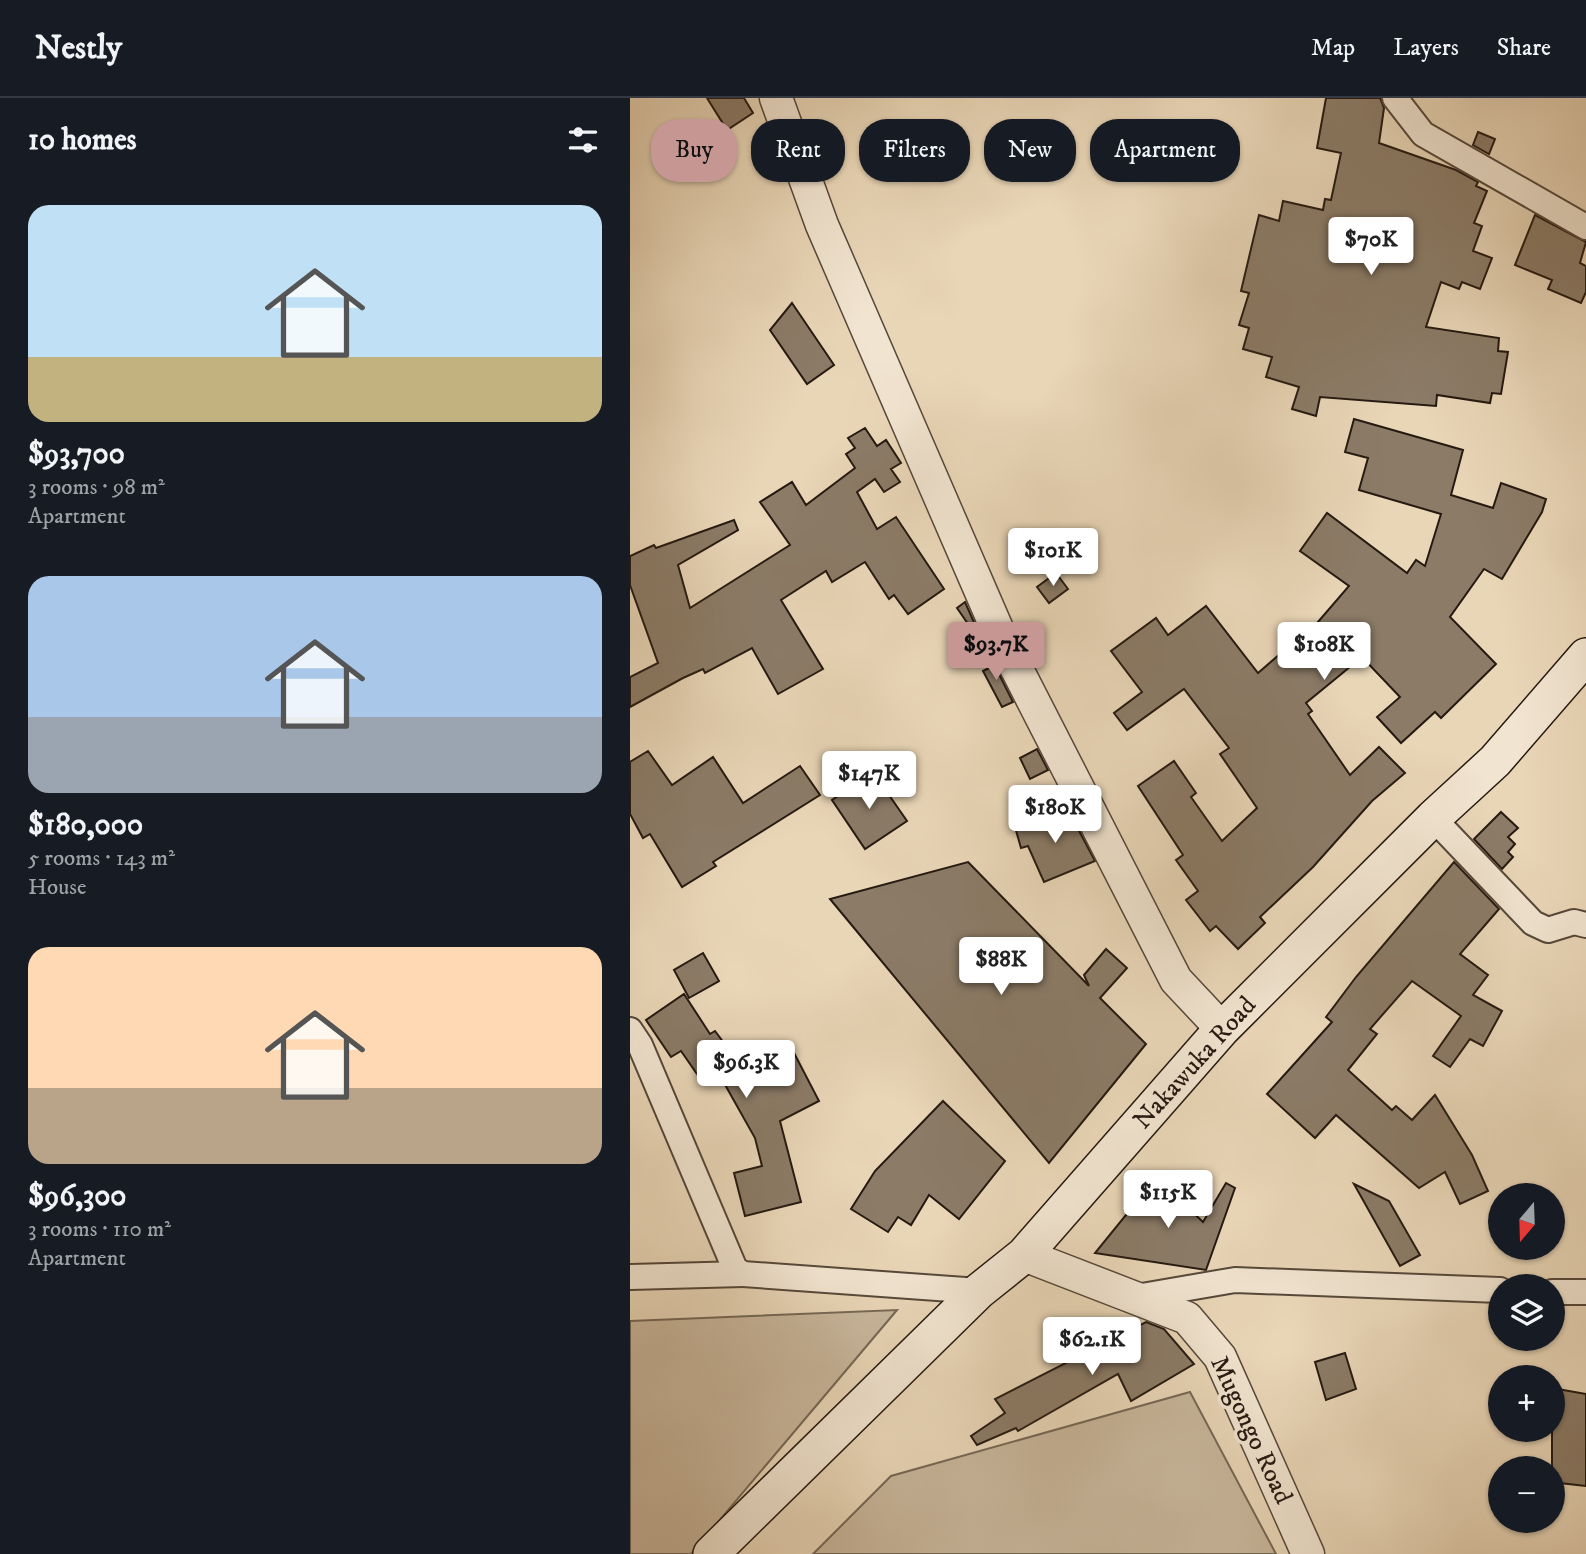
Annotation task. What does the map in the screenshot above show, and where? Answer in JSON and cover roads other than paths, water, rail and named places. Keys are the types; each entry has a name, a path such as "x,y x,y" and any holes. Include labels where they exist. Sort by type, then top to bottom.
{"main road":[{"name":"Nakawuka Road","path":"710,1554 979,1292 1024,1255 1222,1029 1433,818 1495,761 1586,656"}],"street":[{"path":"776,98 822,225 1001,638 1176,979 1222,1029"},
{"path":"1395,98 1423,134 1586,227"},
{"path":"1433,818 1533,923 1548,930 1574,922 1586,925"},
{"path":"630,1030 640,1045 730,1261 743,1274"},
{"name":"Mugongo Road","path":"1024,1255 1188,1318 1213,1348 1308,1554"},
{"path":"630,1276 743,1274 979,1292"},
{"path":"1136,1297 1235,1280 1488,1290"},
{"path":"1565,1292 1586,1292"}]}
